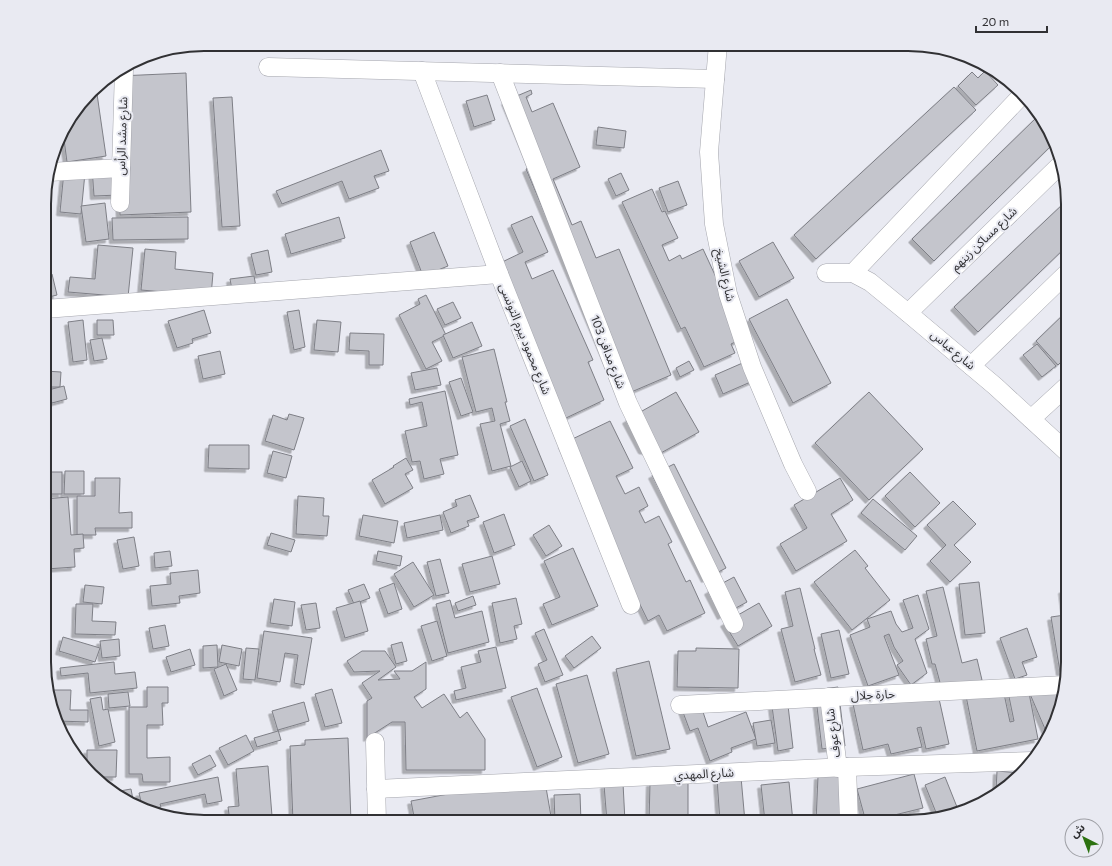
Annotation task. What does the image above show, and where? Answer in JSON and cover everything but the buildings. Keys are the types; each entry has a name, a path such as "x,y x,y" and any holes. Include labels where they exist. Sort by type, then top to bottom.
{"street":[{"name":"شارع الشيخ","path":"717,51 709,152 714,224 728,294 752,367 793,464 807,491"},
{"path":"268,67 715,79"},
{"name":"شارع محمود بيرم التونسى","path":"422,71 499,274 631,605"},
{"name":"شارع مشد الرأس","path":"120,203 124,73"},
{"name":"شارع مدافن 103","path":"500,73 628,403 734,624"},
{"path":"853,273 1019,99"},
{"name":"شارع مساكن زينهم","path":"908,312 1057,167"},
{"path":"54,172 121,168"},
{"name":"شارع عباس","path":"826,273 853,273 870,282 972,366 1061,447"},
{"path":"51,309 499,274"},
{"path":"972,366 1061,279"},
{"path":"1031,419 1061,391"},
{"name":"حارة جلال","path":"680,705 1059,685"},
{"name":"شارع عوف","path":"829,697 842,768 848,815"},
{"path":"375,742 377,815"},
{"name":"شارع المهدي","path":"376,789 1024,761"}]}
